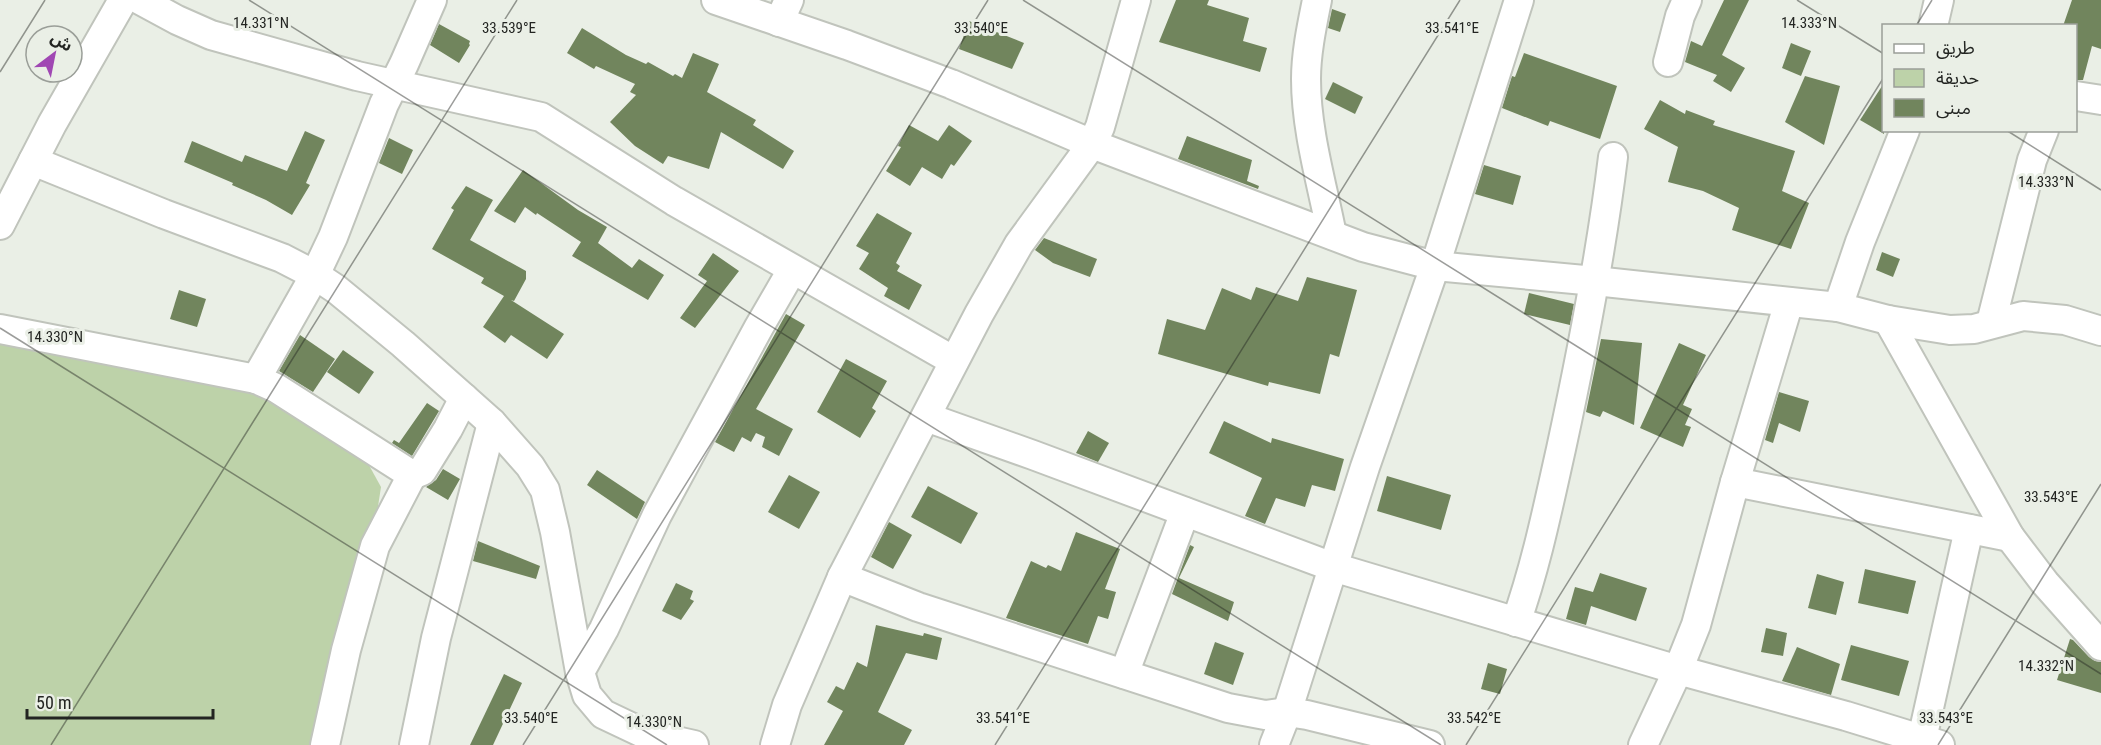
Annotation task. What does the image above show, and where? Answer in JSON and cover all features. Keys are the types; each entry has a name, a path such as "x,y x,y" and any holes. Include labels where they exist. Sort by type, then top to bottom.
{"street":[{"path":"0,225 52,124 123,0"},
{"path":"140,0 211,35 394,85 541,117 674,201 954,361"},
{"path":"256,379 315,275 333,237 384,104 432,0"},
{"path":"716,0 784,11 847,45 951,84 1092,144 1363,247 1435,266 1595,280 1838,307 1888,320 1950,330 1974,329 2023,316 2065,320 2101,330"},
{"path":"1317,0 1306,77 1309,115 1332,235"},
{"path":"1274,745 1287,712 1365,467 1435,266 1519,0"},
{"path":"1668,62 1680,16 1687,0"},
{"path":"1933,24 1939,0"},
{"path":"775,745 787,705 842,577 954,361 1019,244 1092,144 1100,127 1130,2"},
{"path":"2077,96 2101,100"},
{"path":"1838,307 1860,242 1904,132"},
{"path":"1991,323 2032,160 2043,132"},
{"path":"1516,622 1526,593 1576,379 1595,280 1613,157"},
{"path":"33,161 164,214 282,258 336,289 403,344 492,423 530,466 545,490 555,532 580,672 587,694 603,714 645,734 694,745"},
{"path":"580,672 604,629 657,515 792,270"},
{"path":"1643,745 1696,625 1735,482 1789,302"},
{"path":"1888,320 2010,537 2045,583 2101,646"},
{"path":"0,329 256,379 276,388 412,475"},
{"path":"325,745 346,650 375,546 412,475 422,471 464,398"},
{"path":"926,417 1334,567 1678,670 1931,742 1969,529"},
{"path":"414,745 436,638 492,423"},
{"path":"1735,482 2010,537"},
{"path":"1124,674 1185,512"},
{"path":"842,577 918,607 1228,708 1265,715 1287,712 1327,719 1430,745"}],"green space":[{"path":"0,340 77,352 262,396 365,458 381,487 375,526 315,745 0,745"}],"building":[{"path":"1176,0 1209,0 1207,5 1249,18 1243,41 1267,48 1260,72 1159,42"},
{"path":"1724,0 1749,0 1722,55 1745,68 1731,92 1713,81 1717,75 1685,62 1691,41 1702,46"},
{"path":"2072,0 2101,0 2101,49 2092,46 2083,80 2077,80 2077,24 2064,24"},
{"path":"1332,9 1346,14 1340,32 1328,28"},
{"path":"969,21 1024,43 1012,69 959,49"},
{"path":"439,24 470,41 459,63 430,45"},
{"path":"582,28 626,55 646,64 648,62 673,76 675,74 682,78 693,53 719,64 707,92 756,120 753,125 794,151 783,169 721,132 709,169 668,156 663,164 635,146 610,122 636,95 630,92 635,84 596,66 594,69 567,53"},
{"path":"1791,43 1811,51 1801,76 1782,68"},
{"path":"1524,53 1617,86 1600,139 1550,121 1548,126 1502,108 1512,76 1515,77"},
{"path":"1805,76 1840,86 1824,145 1785,122"},
{"path":"1333,82 1363,97 1355,114 1325,99"},
{"path":"1882,86 1882,132 1884,134 1860,120"},
{"path":"1660,100 1685,114 1686,110 1715,121 1713,125 1795,151 1782,191 1809,203 1791,249 1732,230 1739,208 1703,191 1668,182 1678,147 1644,129"},
{"path":"909,125 938,141 949,125 972,141 954,166 951,164 942,179 922,167 910,186 886,171 901,147 898,146"},
{"path":"305,131 325,140 306,183 310,185 292,215 232,185 233,183 184,162 192,141 242,162 245,155 287,171"},
{"path":"1187,136 1252,160 1247,181 1259,186 1258,189 1178,159"},
{"path":"389,138 413,150 402,174 379,163"},
{"path":"1484,165 1521,176 1513,205 1475,194"},
{"path":"523,170 578,210 607,227 598,243 632,268 639,259 664,275 648,300 572,256 581,242 537,213 536,215 525,207 515,223 494,211"},
{"path":"466,186 493,200 470,240 526,271 526,279 514,301 511,300 564,334 547,359 511,335 505,343 483,327 504,296 481,283 484,278 432,249 454,210 451,208"},
{"path":"877,213 912,233 896,263 900,266 897,271 922,285 909,310 884,296 888,288 859,269 869,253 856,246"},
{"path":"1044,238 1097,259 1090,277 1053,263 1035,250"},
{"path":"1882,252 1900,259 1893,277 1876,270"},
{"path":"713,253 739,271 695,328 680,318 707,281 698,275"},
{"path":"1307,277 1357,290 1339,357 1330,354 1320,394 1269,382 1268,386 1158,354 1167,319 1205,330 1222,288 1251,300 1256,287 1298,301"},
{"path":"179,290 206,299 197,327 170,319"},
{"path":"1529,293 1574,304 1570,325 1524,314"},
{"path":"786,314 805,325 756,409 793,429 779,456 762,447 765,437 756,433 751,442 742,437 734,452 715,442"},
{"path":"300,335 335,359 313,392 279,371"},
{"path":"1601,339 1642,343 1634,425 1603,411 1600,417 1586,412"},
{"path":"1679,343 1706,355 1683,405 1692,409 1685,425 1691,427 1683,447 1640,428"},
{"path":"343,350 374,372 359,394 327,372"},
{"path":"846,359 887,381 872,408 876,411 860,438 817,412"},
{"path":"1779,392 1809,401 1800,432 1779,423 1773,443 1765,440"},
{"path":"427,403 439,411 412,456 392,443 394,440 399,443"},
{"path":"1224,421 1271,443 1272,438 1344,459 1335,491 1312,485 1305,507 1276,498 1265,524 1245,516 1262,478 1209,453"},
{"path":"1088,431 1109,443 1098,462 1076,453"},
{"path":"443,469 460,479 448,500 426,487 436,480"},
{"path":"597,470 645,502 637,519 587,485"},
{"path":"789,475 820,492 799,529 768,512"},
{"path":"1387,476 1451,495 1441,530 1377,511"},
{"path":"928,486 978,513 961,544 911,517"},
{"path":"889,522 912,535 893,569 871,557"},
{"path":"1076,532 1120,549 1105,589 1116,592 1108,619 1098,616 1088,644 1006,618 1031,561 1046,568 1048,565 1061,571"},
{"path":"478,541 540,566 536,579 473,561"},
{"path":"1190,545 1194,547 1179,578 1234,602 1228,621 1172,594"},
{"path":"1865,569 1916,581 1908,614 1858,603"},
{"path":"1600,573 1647,588 1636,621 1591,606 1586,625 1566,619 1575,587 1593,592"},
{"path":"1817,574 1844,582 1836,615 1808,608"},
{"path":"676,583 693,591 690,599 694,601 681,620 662,611"},
{"path":"876,625 942,638 937,660 906,653 878,712 912,730 904,745 824,745 843,711 827,702 836,686 844,690 857,662 867,667"},
{"path":"1766,628 1787,633 1783,656 1761,652"},
{"path":"2070,639 2089,657 2101,662 2101,693 2057,680"},
{"path":"1215,642 1244,653 1233,685 1204,674"},
{"path":"1851,645 1909,661 1899,696 1841,680"},
{"path":"1797,647 1840,664 1831,695 1782,681"},
{"path":"1488,663 1507,669 1500,694 1481,689"},
{"path":"504,674 522,683 493,745 470,745"}]}
